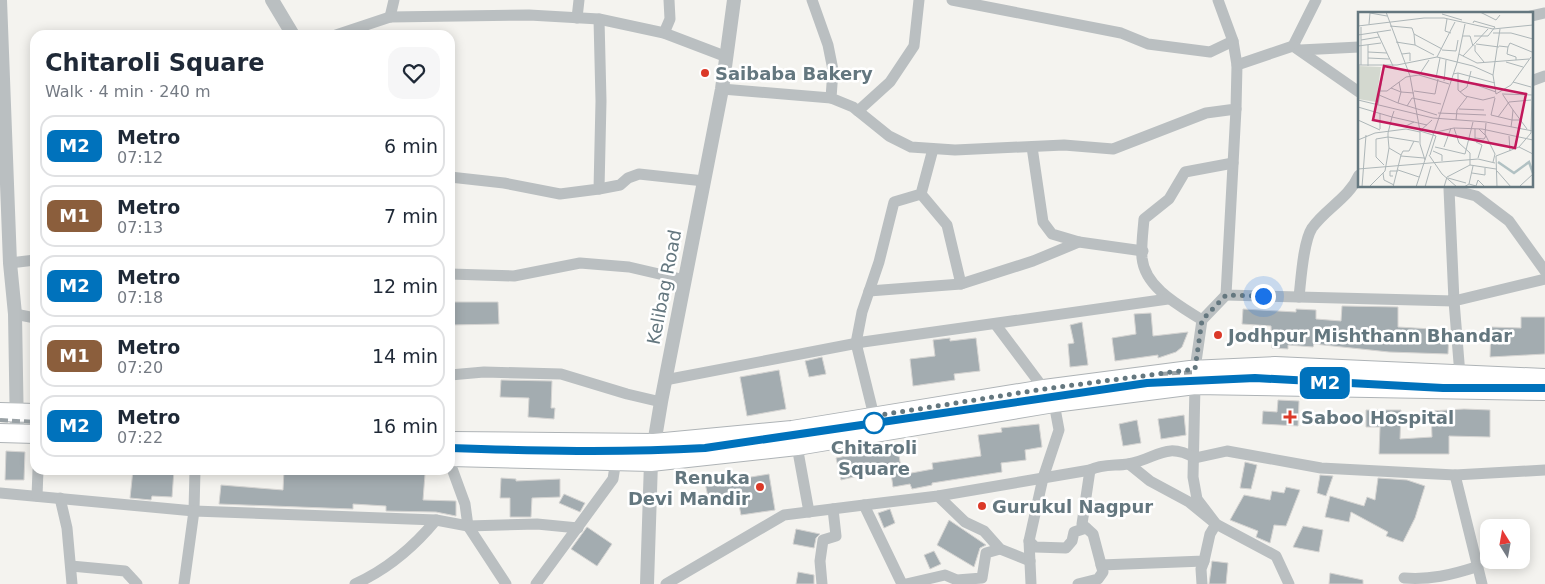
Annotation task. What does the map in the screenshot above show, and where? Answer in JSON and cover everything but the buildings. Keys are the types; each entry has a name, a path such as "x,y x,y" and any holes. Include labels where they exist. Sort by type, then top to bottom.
{"main road":[{"path":"455,441 654,443 792,430 874,416 1049,396 1275,366 1460,376 1545,378"},
{"path":"1195,377 1545,392"},
{"path":"455,457 651,462 797,446 1049,396"},
{"path":"8,412 30,413"},
{"path":"9,433 30,434"}],"street":[{"path":"0,0 10,263 15,314 8,412 9,433"},
{"path":"272,0 290,30"},
{"path":"390,17 394,0"},
{"path":"577,18 579,0"},
{"path":"664,33 670,19 669,0"},
{"name":"Kelibag Road","path":"647,584 651,462 660,402 722,89 734,0"},
{"path":"812,0 828,45 833,70 831,98"},
{"path":"858,111 890,82 914,46 919,0"},
{"path":"952,0 1121,33 1148,44 1210,52 1233,41"},
{"path":"1216,524 1197,498 1194,477 1195,377 1202,320 1226,295 1236,109 1237,65 1233,41 1218,0"},
{"path":"1297,48 1316,0"},
{"path":"1532,16 1545,13"},
{"path":"351,30 390,17 529,16 577,18 599,20 664,33 727,57"},
{"path":"598,190 601,101 599,20"},
{"path":"1237,65 1297,48 1358,47"},
{"path":"1297,48 1358,91"},
{"path":"1532,81 1545,76"},
{"path":"722,89 831,98 858,111 889,136 911,147 956,150 1064,145 1113,149 1206,113 1236,109"},
{"path":"1032,147 1043,222 1052,234 1079,242 1143,251"},
{"path":"921,194 933,149"},
{"path":"1202,320 1168,299 1155,287 1142,260 1144,219 1169,200 1185,172 1233,163"},
{"path":"455,178 504,183 560,194 598,190 620,185 628,178 639,174 704,181"},
{"path":"1299,297 1302,263 1312,228 1338,203 1358,176"},
{"path":"1460,376 1448,188 1476,196 1509,221 1545,271"},
{"path":"921,194 947,225 961,284"},
{"path":"874,416 856,343 894,202 921,194"},
{"path":"869,292 961,284 1033,261 1079,242"},
{"path":"10,263 30,261"},
{"path":"455,274 514,276 580,263 629,267 684,280"},
{"path":"1226,295 1454,301 1545,279"},
{"path":"665,380 856,343 1168,299"},
{"path":"15,314 30,317"},
{"path":"996,324 1049,396 1058,430 1043,478 1029,541 1031,584"},
{"path":"455,375 484,372 561,374 660,402"},
{"path":"797,446 809,512"},
{"path":"666,584 784,515 938,496 1090,470 1096,467 1129,464 1161,452 1182,450 1195,458 1227,451 1321,468 1455,475 1545,470"},
{"path":"536,584 613,479 616,460"},
{"path":"1129,464 1150,481 1189,502 1216,524 1276,556 1290,584"},
{"path":"1078,584 1101,577 1103,572 1092,534 1082,524 1090,470"},
{"path":"37,496 38,475"},
{"path":"184,584 194,511 195,475"},
{"path":"454,475 465,504 468,526 506,584"},
{"path":"1455,475 1476,567 1482,584"},
{"path":"0,493 194,511 436,520 468,526 537,524 578,528"},
{"path":"938,496 965,522 984,531 1000,548 1030,561"},
{"path":"60,498 67,528 72,584"},
{"path":"864,506 902,584"},
{"path":"822,584 820,561 823,540 836,536 833,509"},
{"path":"360,583 404,554 436,520"},
{"path":"1202,584 1200,569 1204,561 1210,534 1216,524"},
{"path":"1029,541 1035,547 1066,548 1072,541 1074,532 1086,528"},
{"path":"906,584 945,575 957,580 982,578 986,553 1000,548"},
{"path":"1101,565 1204,561"},
{"path":"71,566 125,571 137,584"},
{"path":"1404,578 1422,580 1447,576 1476,567"}],"railway":[{"path":"1160,374 1195,372"},
{"path":"455,448 641,451 705,448 1147,383 1255,378 1443,388 1545,388"},
{"path":"0,420 30,422"}],"metro line":[{"name":"M2","path":"455,448 556,452 642,452 705,448 1147,383 1180,380 1255,378 1381,386 1545,388"}],"place":[{"name":"Saibaba Bakery","path":"705,73"},
{"name":"Jodhpur Mishthann Bhandar","path":"1218,335"},
{"name":"Saboo Hospital","path":"1290,417"},
{"name":"Chitaroli Square","path":"874,423"},
{"name":"Renuka Devi Mandir","path":"760,487"},
{"name":"Gurukul Nagpur","path":"982,506"}],"route":[{"path":"874,423 874,416 1044,389 1195,369 1202,320 1226,295 1263,296"}]}
